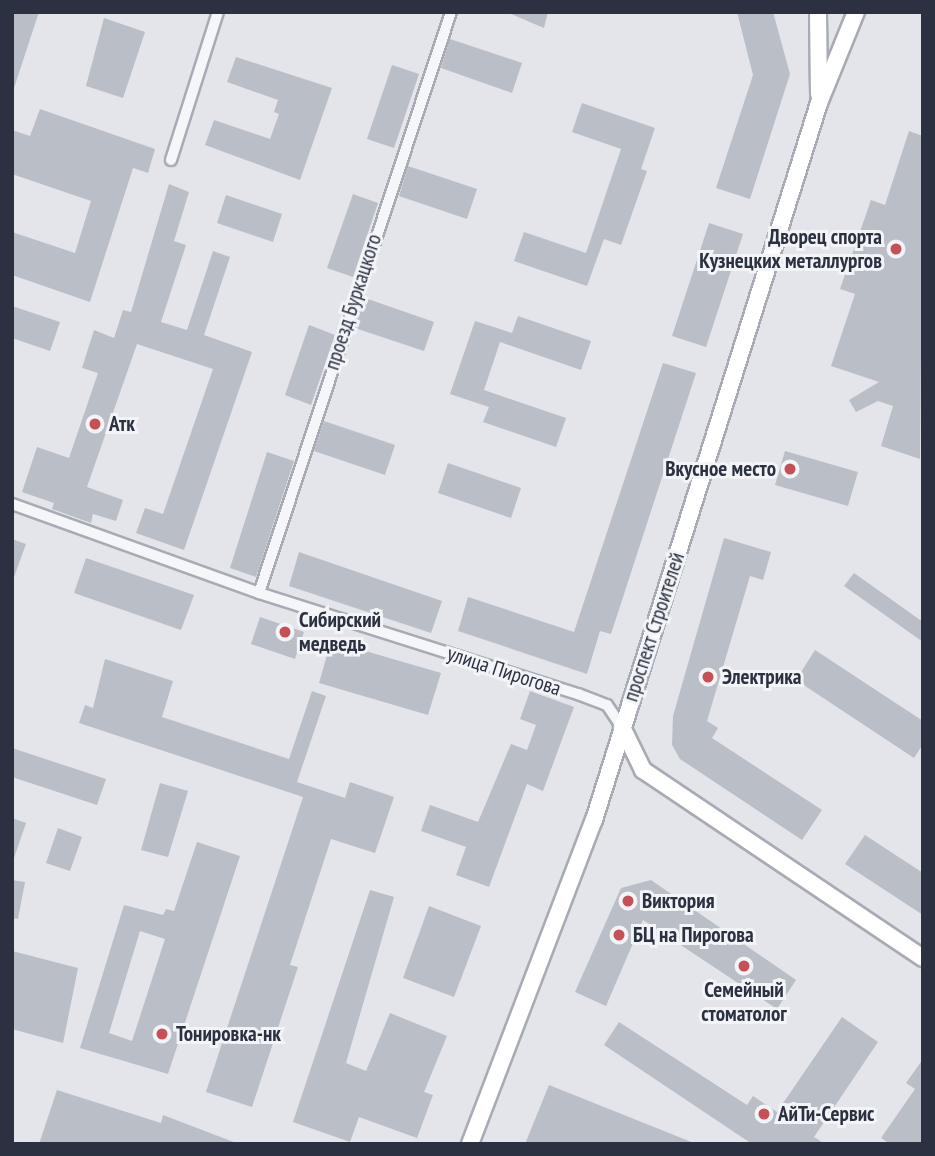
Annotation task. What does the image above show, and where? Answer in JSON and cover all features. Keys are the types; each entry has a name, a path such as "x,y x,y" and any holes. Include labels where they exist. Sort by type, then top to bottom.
{"street":[{"path":"172,160 218,12"},
{"name":"проезд Буркацкого","path":"259,593 451,12"},
{"path":"818,12 819,103"},
{"path":"819,103 856,12"},
{"name":"проспект Строителей","path":"470,1144 594,820 819,103"},
{"name":"улица Пирогова","path":"12,505 259,593 607,705 622,727 643,770 923,958"}],"building":[{"path":"12,12 39,12 14,88 12,88"},
{"path":"506,12 548,12 544,28"},
{"path":"737,12 773,12 790,74 750,199 716,188 753,75"},
{"path":"104,18 145,32 123,98 86,86"},
{"path":"450,39 522,63 512,93 441,68"},
{"path":"236,57 332,88 300,180 205,145 214,120 270,139 279,114 274,112 278,100 227,82"},
{"path":"392,65 419,74 394,148 367,139"},
{"path":"582,103 655,128 641,169 647,171 621,245 604,239 587,286 514,261 524,232 586,253 621,149 572,132"},
{"path":"40,109 155,149 148,173 133,168 90,302 12,275 12,232 75,253 91,201 12,174 12,130 30,136"},
{"name":"Дворец спорта Кузнецких металлургов","path":"909,131 923,136 920,459 881,446 893,406 878,401 856,412 849,400 879,382 831,366 855,294 840,289 871,200 885,205"},
{"path":"408,166 477,189 467,219 399,196"},
{"path":"169,184 189,192 174,241 186,245 161,322 187,330 213,251 230,257 204,335 252,352 184,550 136,533 145,508 163,514 213,369 137,344 87,487 123,500 116,521 93,514 91,523 52,509 54,503 22,492 37,447 69,458 98,373 82,368 94,330 114,338 123,310 131,312"},
{"path":"353,194 378,203 353,277 327,268"},
{"path":"226,195 282,214 273,242 217,223"},
{"path":"709,223 743,234 706,347 672,336"},
{"path":"365,298 434,322 424,351 355,328"},
{"path":"12,306 60,322 50,351 12,338"},
{"path":"518,316 591,341 581,370 500,342 484,390 566,418 556,447 483,422 489,407 450,394 475,321 512,333"},
{"path":"309,325 335,335 311,405 285,395"},
{"path":"663,363 696,373 611,634 600,631 587,674 458,631 468,597 574,632"},
{"path":"324,421 395,445 385,475 314,451"},
{"path":"785,451 858,472 848,506 775,485"},
{"path":"267,452 294,461 256,577 230,568"},
{"path":"448,463 521,488 511,518 438,493"},
{"path":"724,538 771,552 763,580 750,576 707,721 718,728 712,738 822,810 802,840 680,759 672,745 673,716"},
{"path":"12,539 26,544 14,577 12,577"},
{"path":"299,552 442,601 431,633 289,586"},
{"path":"86,558 194,595 181,630 74,593"},
{"path":"854,573 923,622 923,642 844,586"},
{"path":"260,617 304,632 295,659 251,644"},
{"path":"331,641 441,673 428,715 319,683"},
{"path":"815,650 923,721 923,744 914,758 796,680"},
{"path":"105,659 173,681 162,717 289,759 312,691 326,696 297,782 345,798 350,782 394,797 375,853 331,839 290,965 298,967 252,1107 206,1092 303,797 79,723 85,705 93,708"},
{"path":"530,691 574,707 543,791 527,784 489,887 456,875 466,847 421,831 430,805 478,822 511,744 527,750 536,725 520,719"},
{"path":"12,748 106,779 97,805 12,777"},
{"path":"160,783 188,791 168,857 141,850"},
{"path":"12,818 26,823 14,858 12,858"},
{"path":"58,828 82,837 70,871 46,863"},
{"path":"865,835 923,873 923,915 845,864"},
{"path":"197,842 240,856 168,1074 80,1048 124,905 163,915 166,909 174,911","holes":["140,931 165,939 132,1041 109,1033"]},
{"path":"12,880 25,882 18,919 12,918"},
{"name":"БЦ на Пирогова","path":"651,880 796,980 777,1009 643,920 606,1006 575,992 621,888"},
{"path":"370,890 394,897 346,1063 366,1071 390,1013 447,1036 424,1092 433,1095 417,1138 359,1117 350,1142 293,1122"},
{"path":"429,906 481,926 454,997 403,978"},
{"path":"12,951 78,968 63,1043 12,1029"},
{"path":"842,1017 878,1042 814,1137 825,1144 752,1144 604,1045 619,1022 747,1105 753,1096 777,1112"},
{"path":"923,1059 923,1144 890,1144 881,1138 915,1089 906,1083"},
{"path":"549,1085 694,1143 694,1144 525,1144"},
{"path":"57,1090 161,1123 163,1115 239,1144 39,1144"}],"place":[{"name":"Дворец спорта Кузнецких металлургов","path":"896,249"},
{"name":"Атк","path":"95,424"},
{"name":"Вкусное место","path":"790,469"},
{"name":"Сибирский медведь","path":"285,632"},
{"name":"Электрика","path":"708,677"},
{"name":"Виктория","path":"628,901"},
{"name":"БЦ на Пирогова","path":"619,935"},
{"name":"Семейный стоматолог","path":"744,966"},
{"name":"Тонировка-нк","path":"162,1034"},
{"name":"АйТи-Сервис","path":"764,1114"}]}
